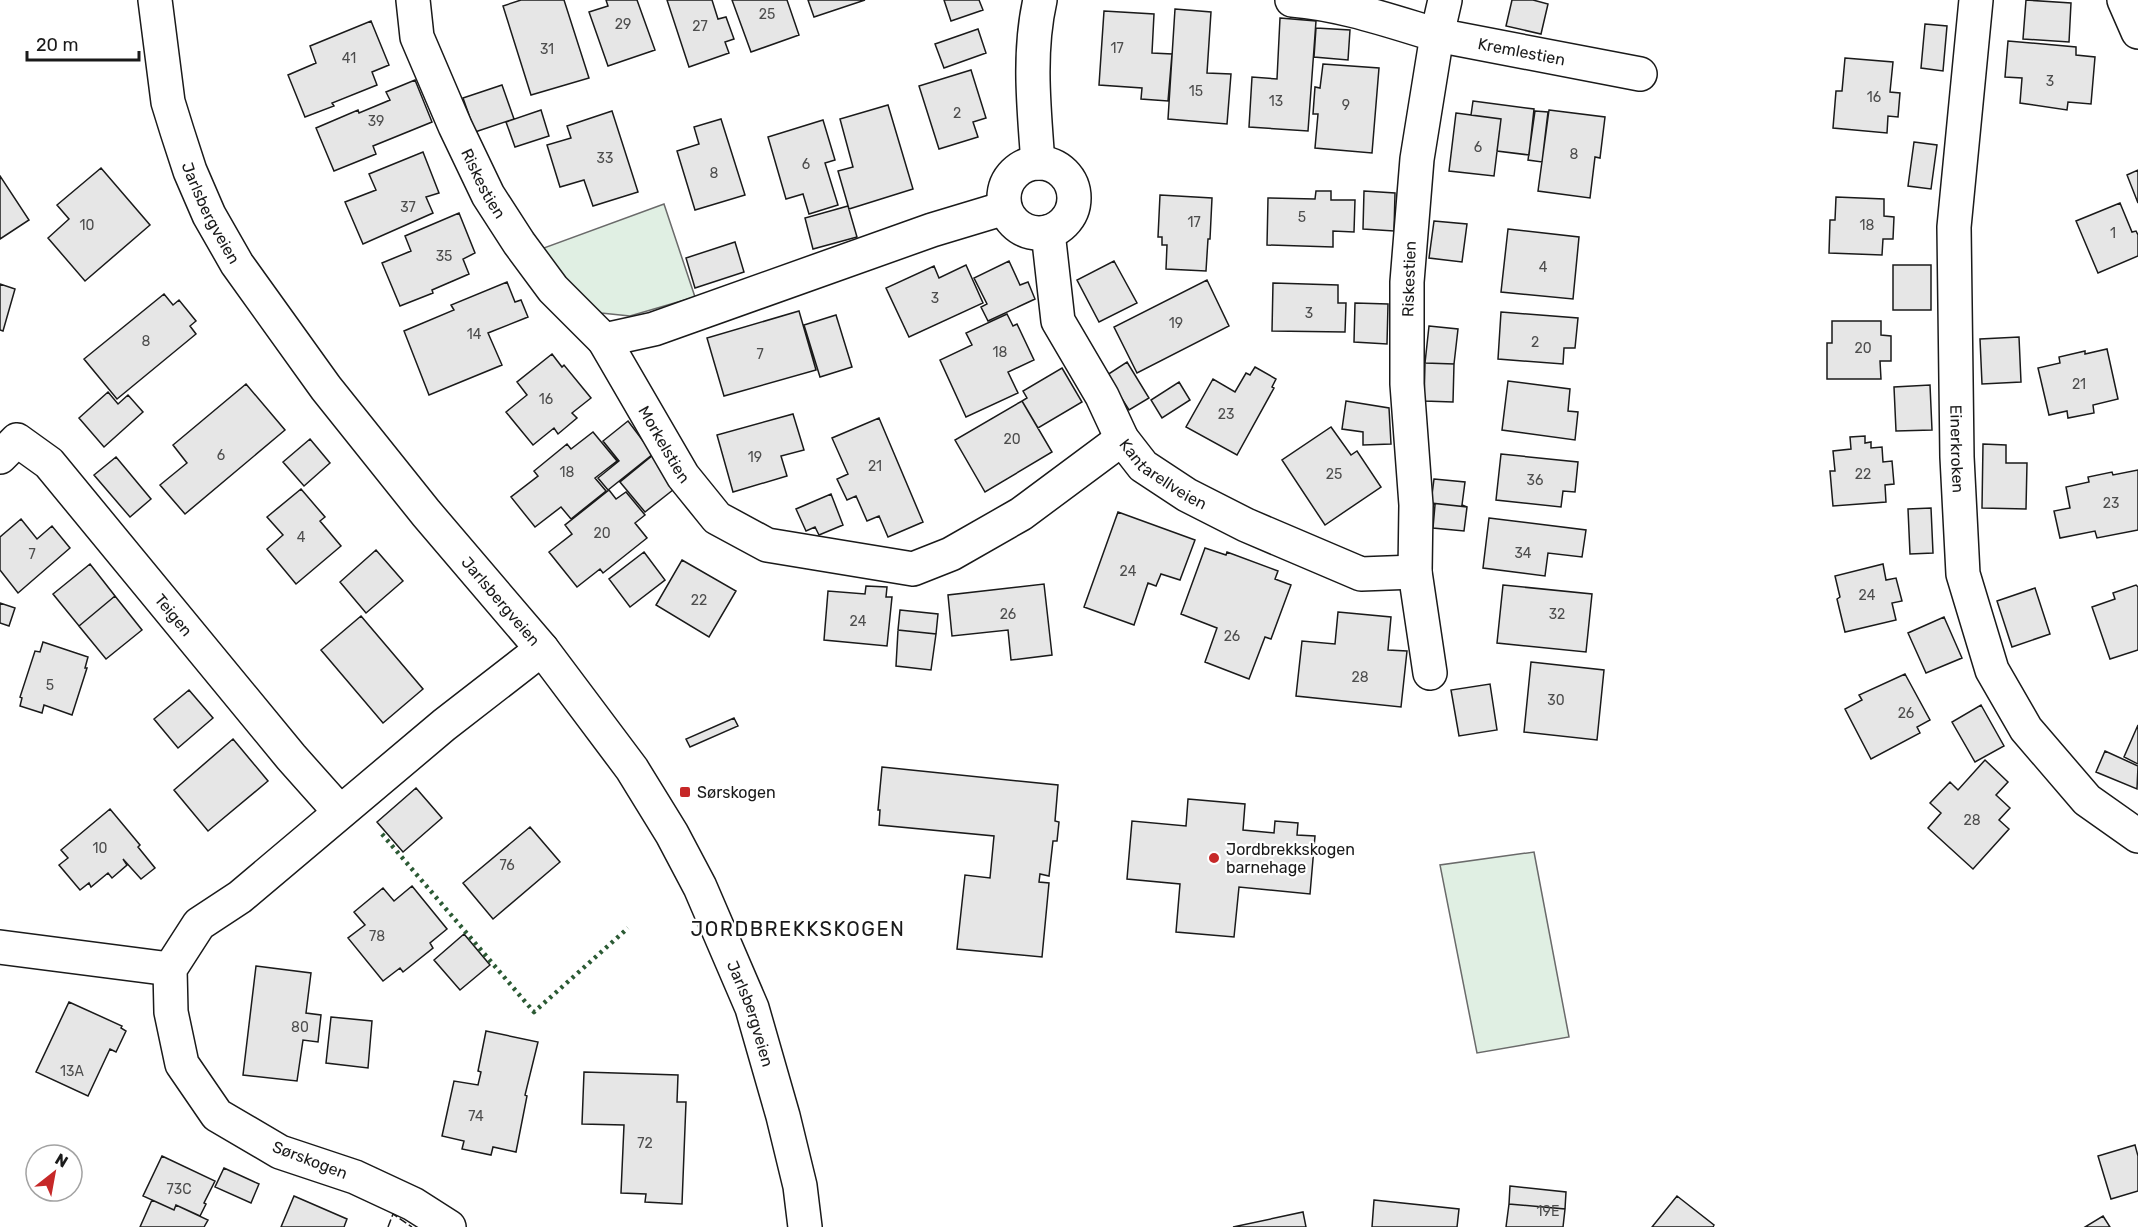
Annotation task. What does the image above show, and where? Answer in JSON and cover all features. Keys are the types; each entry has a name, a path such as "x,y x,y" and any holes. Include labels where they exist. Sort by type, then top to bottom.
{"street":[{"name":"Jarlsbergveien","path":"155,0 168,102 190,171 205,207 232,254 277,322 326,388 426,513 543,649 648,794 672,834 717,924 752,1008 800,1186 805,1227"},
{"name":"Riskestien","path":"413,0 417,37 455,126 488,195 519,243 553,289 604,340"},
{"path":"1038,163 1033,81 1034,26 1040,0"},
{"path":"1292,0 1309,1 1371,15 1437,35 1445,0"},
{"name":"Einerkroken","path":"1976,0 1954,226 1957,457 1963,574 1992,670 2026,729 2086,800 2138,836"},
{"path":"2124,0 2138,32"},
{"name":"Riskestien","path":"1430,673 1416,572 1416,505 1407,384 1407,282 1417,159 1437,35"},
{"name":"Kremlestien","path":"1437,35 1640,74"},
{"path":"1038,163 1059,169 1068,177 1073,188 1072,210 1067,220 1058,228 1048,232 1026,231 1010,217 1005,207 1004,197 1011,177 1018,170 1038,163"},
{"path":"604,340 654,329 932,230 1005,207"},
{"name":"Kantarellveien","path":"1048,232 1058,321 1102,396 1122,439 1143,466 1187,495 1246,525 1361,574 1416,572"},
{"name":"Morkelstien","path":"604,340 683,477 717,518 767,545 913,569 951,554 1021,514 1122,439"},
{"name":"Teigen","path":"0,457 17,440 49,463 291,757 340,812"},
{"path":"0,947 170,969 199,924 240,897 444,725 543,649"},
{"name":"Sørskogen","path":"170,969 171,1012 182,1064 217,1115 280,1152 355,1177 413,1204 449,1227"}],"green space":[{"path":"664,204 695,297 630,316 601,313 583,305 541,249"},
{"path":"1534,852 1569,1037 1477,1053 1440,865"}],"building":[{"path":"521,0 564,0 589,78 531,95 503,6"},
{"path":"606,0 637,0 655,50 608,66 589,12 608,6"},
{"path":"667,0 712,0 718,19 726,17 734,39 725,42 729,53 689,67"},
{"path":"732,0 787,0 799,35 751,52"},
{"path":"808,0 865,0 814,17"},
{"path":"944,0 979,0 983,10 951,21"},
{"path":"1512,0 1533,0 1548,4 1541,34 1506,26"},
{"path":"2026,0 2071,3 2069,42 2023,39"},
{"path":"1175,9 1211,12 1207,73 1231,74 1227,124 1168,119"},
{"path":"1104,11 1154,14 1152,53 1172,54 1168,101 1141,99 1142,88 1099,85"},
{"path":"1280,18 1316,21 1308,131 1249,127 1252,77 1277,79"},
{"path":"371,21 389,65 372,72 377,85 332,103 334,106 305,117 288,75 316,63 310,46"},
{"path":"1925,24 1947,26 1943,71 1921,68"},
{"path":"1316,28 1350,30 1348,60 1314,57"},
{"path":"978,29 986,53 944,68 935,44"},
{"path":"2008,41 2076,47 2076,55 2095,57 2091,104 2068,102 2067,110 2020,103 2022,78 2005,77"},
{"path":"1845,58 1893,62 1890,92 1900,93 1898,117 1888,116 1887,133 1833,128 1836,91 1842,91"},
{"path":"1323,64 1379,68 1372,153 1315,148 1318,114 1313,114 1315,87 1320,88"},
{"path":"971,70 986,118 973,122 978,137 939,149 919,86"},
{"path":"415,80 432,122 373,146 376,154 334,171 316,128 358,110 359,113 390,100 386,92"},
{"path":"502,85 514,119 475,132 463,98"},
{"path":"1473,101 1534,109 1529,155 1497,151 1501,119 1471,115"},
{"path":"888,105 913,189 849,209 838,171 853,167 840,119"},
{"path":"541,110 549,136 515,147 506,122"},
{"path":"1549,110 1605,117 1600,158 1595,157 1590,198 1538,191"},
{"path":"612,111 638,192 593,206 584,180 560,187 547,145 571,138 567,126"},
{"path":"1535,111 1548,112 1542,162 1528,160"},
{"path":"1456,113 1501,119 1494,176 1449,171"},
{"path":"721,119 745,195 695,210 677,151 699,144 694,127"},
{"path":"823,120 835,160 825,163 838,205 809,214 803,194 786,199 768,137"},
{"path":"1914,142 1937,145 1931,189 1908,186"},
{"path":"423,152 439,193 426,197 433,213 363,244 345,202 376,190 369,174"},
{"path":"101,168 150,225 85,281 48,238 69,219 57,205"},
{"path":"2138,170 2138,203 2127,175"},
{"path":"0,176 29,220 0,239"},
{"path":"1316,191 1331,191 1331,200 1355,200 1354,232 1333,231 1333,247 1267,245 1268,198 1315,199"},
{"path":"1364,191 1395,193 1394,231 1363,229"},
{"path":"1160,195 1212,198 1206,271 1166,269 1167,245 1162,245 1162,237 1158,237"},
{"path":"1836,197 1884,199 1884,216 1894,217 1893,239 1883,239 1882,255 1829,253 1830,220 1835,220"},
{"path":"2120,203 2132,232 2136,231 2138,235 2138,256 2098,273 2076,221"},
{"path":"848,206 857,237 813,249 805,218"},
{"path":"459,213 475,253 463,259 469,274 432,290 433,293 400,306 382,263 411,251 405,236"},
{"path":"1434,221 1467,224 1462,262 1429,258"},
{"path":"1508,229 1579,237 1573,299 1501,292"},
{"path":"735,242 744,272 695,288 686,258"},
{"path":"1009,261 1020,285 1028,282 1035,299 988,321 981,307 987,304 974,278"},
{"path":"1114,261 1137,303 1099,322 1077,280"},
{"path":"966,265 983,303 909,337 886,288 934,266 939,278"},
{"path":"1893,265 1931,265 1931,310 1893,310"},
{"path":"1207,280 1229,326 1137,373 1114,327"},
{"path":"507,282 515,302 521,300 528,317 488,333 502,365 429,395 404,331 454,310 451,305"},
{"path":"1273,283 1338,285 1338,303 1346,303 1345,332 1272,331"},
{"path":"0,284 15,289 3,331 0,330"},
{"path":"164,294 173,305 179,300 196,321 190,326 196,334 117,399 84,359"},
{"path":"1355,303 1388,304 1387,344 1354,342"},
{"path":"799,311 816,370 724,396 707,338"},
{"path":"1501,312 1578,318 1575,348 1564,348 1563,364 1498,359"},
{"path":"1007,314 1013,326 1017,324 1034,360 1008,372 1018,393 966,417 940,360 972,345 966,333"},
{"path":"836,315 852,367 820,377 804,325"},
{"path":"1832,321 1881,321 1881,335 1891,336 1891,361 1880,361 1881,379 1827,379 1827,343 1832,343"},
{"path":"1429,326 1458,329 1454,364 1425,363"},
{"path":"2019,337 2021,382 1982,384 1980,339"},
{"path":"2107,349 2118,399 2093,405 2094,413 2068,418 2067,411 2049,415 2038,368 2060,363 2059,357"},
{"path":"552,354 591,398 572,413 577,418 558,434 554,428 533,445 506,412 527,395 517,382"},
{"path":"1127,362 1149,398 1129,410 1107,375"},
{"path":"1425,363 1454,364 1453,402 1424,401"},
{"path":"1255,367 1276,379 1272,387 1274,388 1237,455 1186,427 1213,379 1235,392 1246,373 1250,375"},
{"path":"1062,368 1082,402 1038,428 1022,401 1027,398 1023,391"},
{"path":"1508,381 1570,389 1568,411 1578,412 1575,440 1502,430"},
{"path":"1179,382 1190,400 1162,418 1151,400"},
{"path":"246,384 285,430 185,514 160,485 187,463 173,445"},
{"path":"1930,385 1932,430 1896,431 1894,387"},
{"path":"108,392 118,404 128,395 143,412 104,447 79,418"},
{"path":"1022,401 1052,452 985,492 955,440"},
{"path":"1346,401 1389,408 1391,444 1363,445 1363,432 1342,429"},
{"path":"793,414 804,450 781,456 787,476 733,492 717,435"},
{"path":"879,418 923,522 888,537 879,516 867,521 856,496 847,500 837,479 848,474 832,438"},
{"path":"628,421 653,454 608,490 598,478 619,461 603,441"},
{"path":"1331,427 1351,455 1357,451 1381,487 1325,525 1282,460"},
{"path":"593,432 617,461 595,478 606,491 571,519 561,507 535,527 511,497 538,476 534,471 567,444 571,449"},
{"path":"1865,436 1865,443 1871,442 1871,448 1882,447 1883,462 1892,461 1894,484 1885,485 1886,502 1833,506 1830,471 1835,471 1833,451 1851,449 1850,437"},
{"path":"310,439 330,463 304,486 283,462"},
{"path":"1983,444 2006,445 2006,463 2027,463 2026,509 1982,508"},
{"path":"1501,454 1578,462 1575,492 1563,491 1561,507 1496,500"},
{"path":"653,455 678,486 645,512 620,482"},
{"path":"116,457 151,499 130,517 94,475"},
{"path":"2138,470 2138,530 2097,538 2095,531 2060,538 2054,511 2070,508 2066,487 2089,482 2088,477"},
{"path":"1434,479 1465,482 1462,505 1467,507 1431,503"},
{"path":"301,489 325,517 320,521 341,546 296,584 267,549 283,535 267,517"},
{"path":"609,490 616,499 626,492 645,515 635,523 647,538 603,573 600,569 577,587 549,552 572,534 565,525"},
{"path":"831,494 843,525 819,535 815,527 806,531 796,509"},
{"path":"1431,503 1467,507 1464,531 1433,528 1435,505"},
{"path":"1931,508 1933,553 1910,554 1908,509"},
{"path":"1118,512 1195,540 1180,580 1161,574 1156,586 1148,583 1134,625 1084,607"},
{"path":"1489,518 1586,530 1582,557 1548,553 1545,576 1483,568"},
{"path":"21,519 37,539 52,526 70,548 18,593 0,570 0,537"},
{"path":"1205,548 1226,555 1227,552 1278,571 1275,579 1291,585 1271,639 1265,637 1249,679 1205,662 1217,628 1181,614"},
{"path":"376,550 403,581 366,613 340,582"},
{"path":"644,552 665,580 630,607 609,579"},
{"path":"682,560 736,591 709,637 656,605"},
{"path":"90,564 115,596 79,626 53,594"},
{"path":"1883,564 1886,580 1896,578 1902,601 1892,603 1896,620 1845,632 1837,599 1840,597 1835,576"},
{"path":"1044,584 1052,655 1011,660 1008,630 952,636 948,595"},
{"path":"1503,585 1592,594 1586,652 1497,643"},
{"path":"2136,585 2138,587 2138,650 2110,659 2092,607 2115,599 2113,593"},
{"path":"866,586 887,587 886,597 892,597 887,646 824,640 828,591 865,594"},
{"path":"2035,588 2050,634 2012,647 1997,601"},
{"path":"115,596 142,630 106,659 79,626"},
{"path":"0,603 15,608 9,626 0,623"},
{"path":"900,610 938,614 936,634 898,630"},
{"path":"1338,612 1391,617 1388,650 1407,651 1401,707 1296,696 1302,641 1335,644"},
{"path":"361,616 423,689 383,723 321,650"},
{"path":"1944,617 1962,658 1926,673 1908,633"},
{"path":"898,630 936,634 931,670 896,666"},
{"path":"43,642 88,657 85,668 87,668 72,715 44,705 42,713 20,706 22,698 20,697 35,651 40,652"},
{"path":"1531,662 1604,670 1597,740 1524,732"},
{"path":"1905,674 1930,720 1917,727 1920,733 1871,759 1845,709 1862,700 1859,695"},
{"path":"1490,684 1497,730 1459,736 1451,690"},
{"path":"189,690 213,718 178,748 154,719"},
{"path":"1981,705 2004,746 1975,762 1952,722"},
{"path":"734,718 738,726 690,747 686,739"},
{"path":"2138,725 2138,764 2124,757"},
{"path":"233,739 268,781 208,831 174,790"},
{"path":"2105,751 2138,766 2137,789 2096,772"},
{"path":"1985,760 2008,782 1996,795 2010,808 1999,820 2009,829 1973,869 1928,828 1941,813 1930,803 1950,782 1958,790"},
{"path":"882,767 1058,785 1055,821 1059,822 1057,841 1053,841 1049,876 1040,874 1039,882 1049,883 1042,957 957,949 965,875 990,878 994,836 879,825"},
{"path":"416,788 442,818 403,852 377,822"},
{"path":"1188,799 1245,804 1243,830 1274,833 1275,821 1298,823 1297,835 1315,836 1310,894 1239,887 1234,937 1176,932 1180,884 1127,879 1132,821 1186,826"},
{"path":"110,809 140,845 138,847 155,868 141,879 123,859 127,865 112,878 108,873 91,887 89,883 80,890 59,865 68,858 61,850"},
{"path":"530,827 560,862 493,919 463,883"},
{"path":"412,886 447,929 430,943 433,948 403,972 400,968 383,981 348,938 365,925 354,912 383,888 394,901"},
{"path":"464,934 490,965 460,990 434,960"},
{"path":"256,966 311,973 306,1013 321,1015 318,1042 303,1040 297,1081 243,1075"},
{"path":"69,1002 122,1026 121,1028 126,1031 116,1052 110,1049 88,1096 36,1072"},
{"path":"331,1017 372,1021 368,1068 326,1063"},
{"path":"486,1031 538,1042 525,1095 527,1096 516,1152 493,1147 491,1155 462,1149 464,1141 442,1136 454,1081 478,1085 481,1072 478,1071"},
{"path":"584,1072 678,1075 677,1102 686,1102 682,1204 645,1202 646,1194 621,1193 624,1125 582,1124"},
{"path":"2135,1145 2138,1156 2138,1191 2111,1199 2098,1156"},
{"path":"162,1156 215,1181 200,1216 176,1205 174,1210 143,1196"},
{"path":"224,1168 259,1184 251,1203 215,1187"},
{"path":"1510,1186 1566,1192 1565,1209 1509,1204"},
{"path":"294,1196 347,1219 344,1227 281,1227"},
{"path":"1677,1196 1714,1225 1713,1227 1652,1227"},
{"path":"152,1200 174,1210 176,1205 208,1220 204,1227 140,1227"},
{"path":"1374,1200 1459,1209 1457,1227 1372,1227"},
{"path":"1509,1204 1565,1209 1563,1227 1506,1227"},
{"path":"1303,1212 1306,1227 1233,1227"},
{"path":"2103,1216 2110,1227 2085,1227"}],"hedge":[{"path":"382,834 534,1012 628,928"}],"fence":[{"path":"388,1227 393,1214 412,1227"}],"place":[{"name":"Sørskogen","path":"685,792"},
{"name":"Jordbrekkskogen barnehage","path":"1214,858"}],"district":[{"name":"JORDBREKKSKOGEN","path":"798,929"}]}
